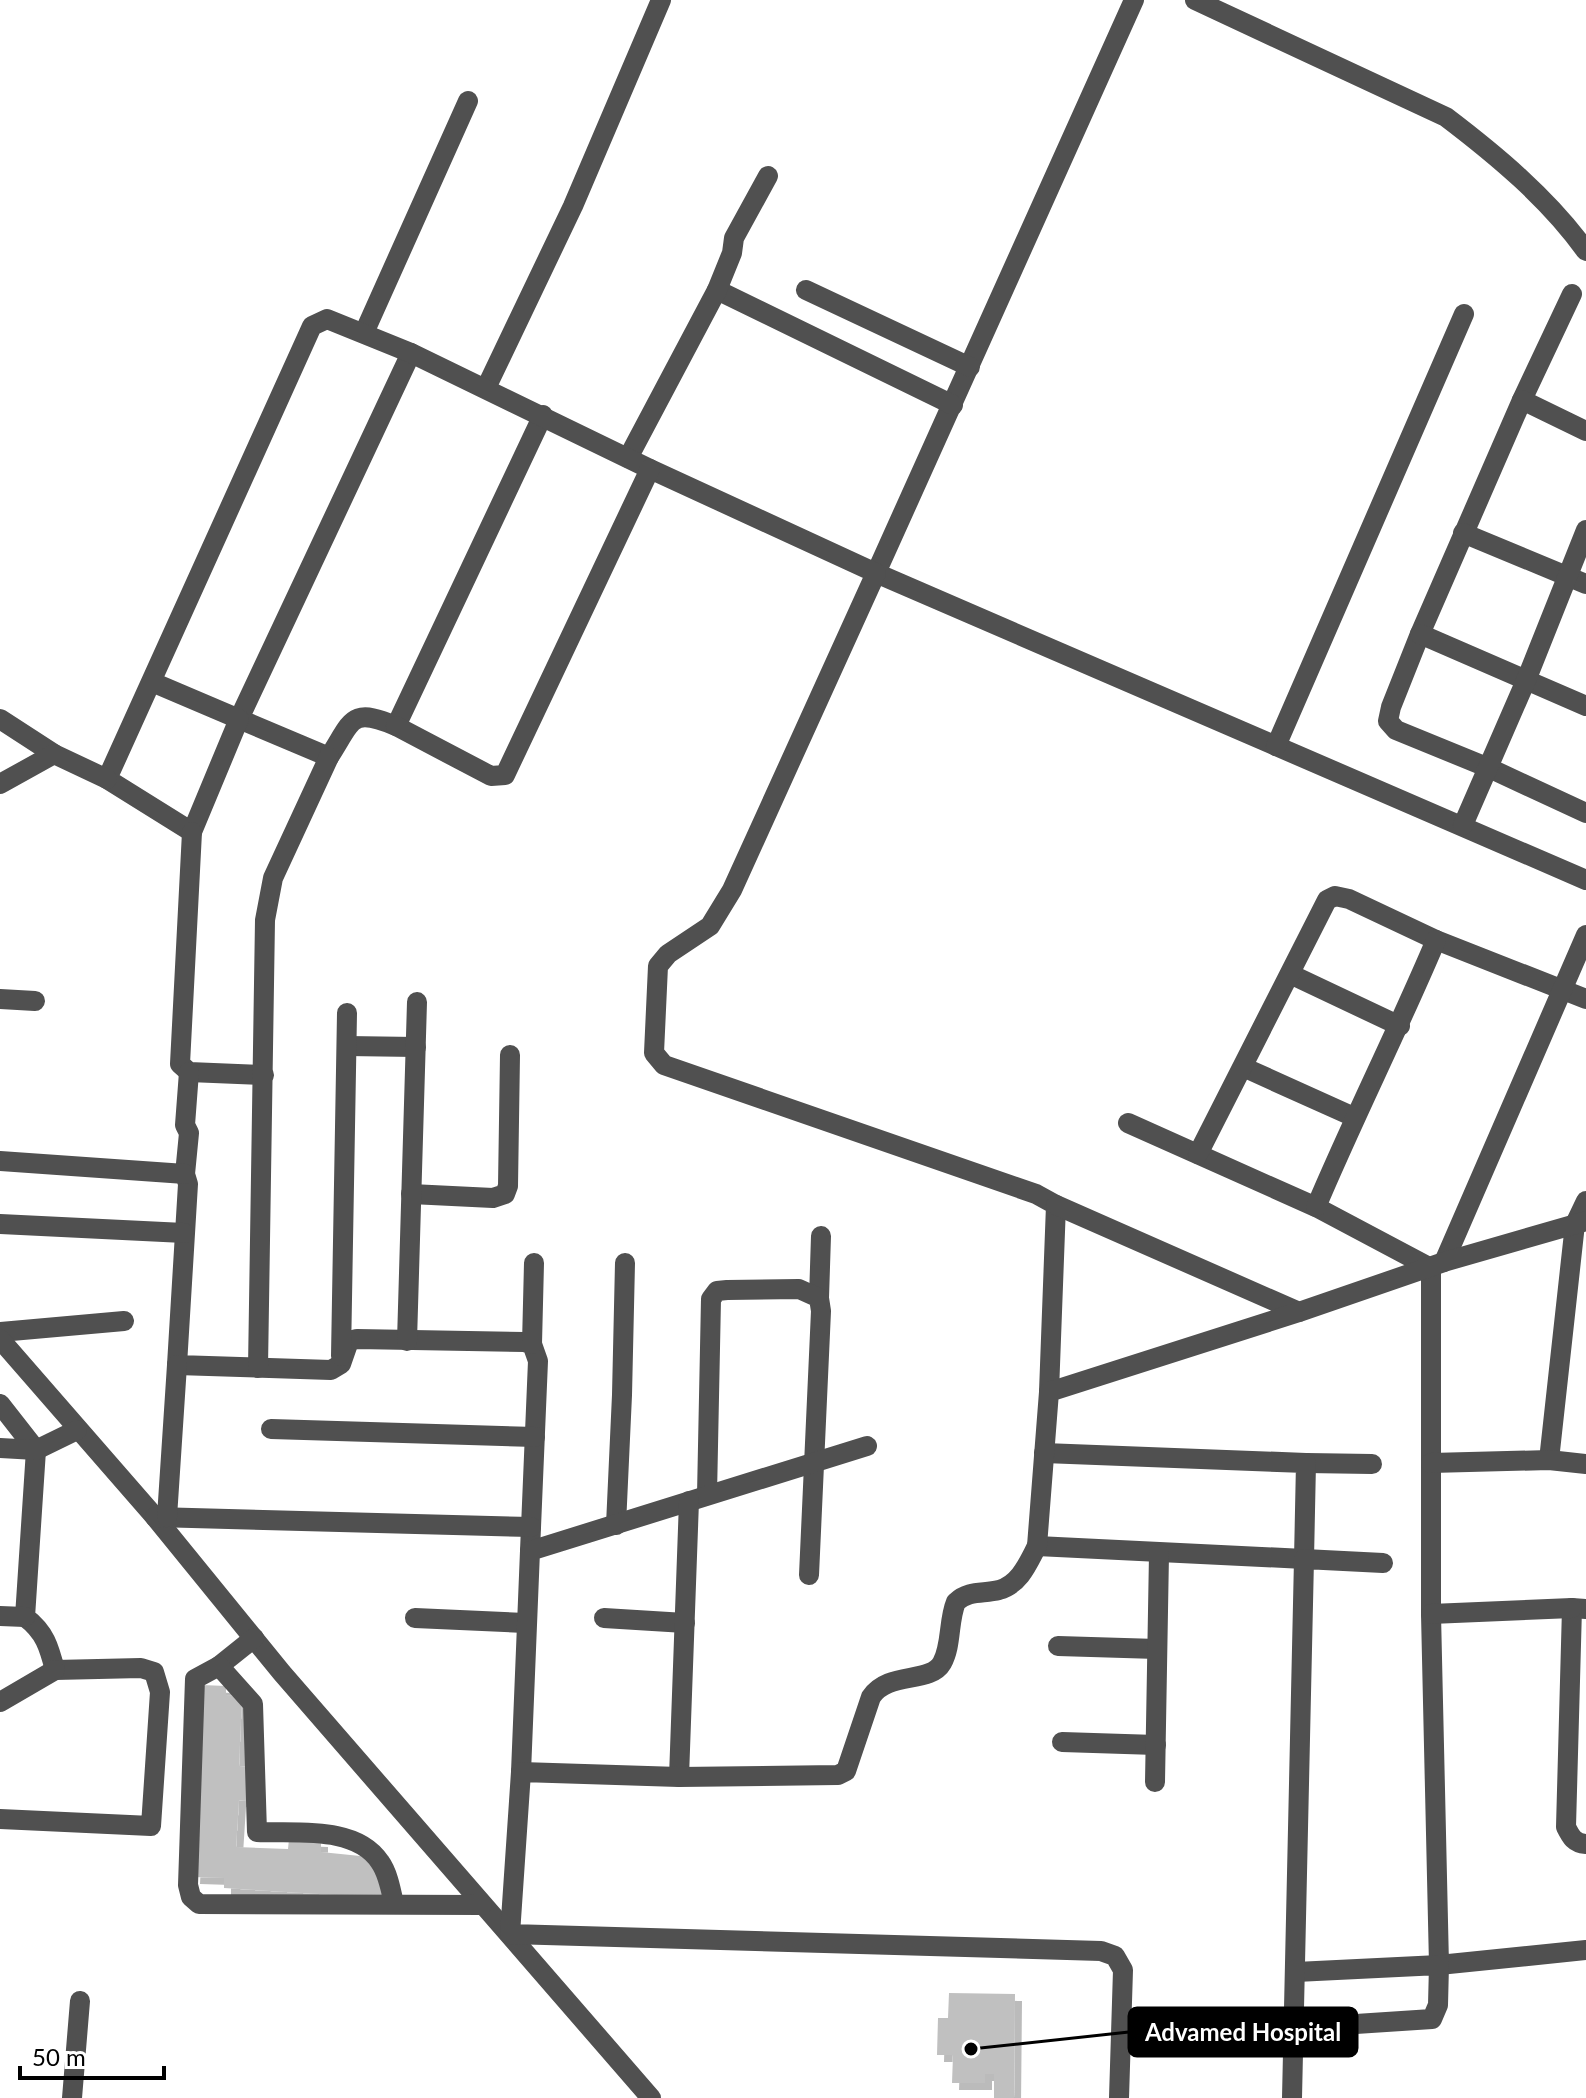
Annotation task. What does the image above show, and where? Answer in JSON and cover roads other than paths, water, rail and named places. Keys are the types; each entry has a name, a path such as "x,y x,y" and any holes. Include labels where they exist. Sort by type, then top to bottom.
{"street":[{"path":"486,388 573,206 661,0"},
{"path":"1134,0 732,890 710,926 668,954 658,966 654,1053 664,1065 1036,1194 1299,1312"},
{"path":"1195,0 1446,117 1531,189 1586,251"},
{"path":"364,333 468,101"},
{"path":"628,458 717,290 732,253 734,238 768,176"},
{"path":"717,290 953,405"},
{"path":"806,290 970,367"},
{"path":"1572,294 1463,533 1420,634 1388,721 1396,730 1489,768 1586,813"},
{"path":"1276,746 1464,314"},
{"path":"107,779 312,326 327,319 411,353 650,469 876,573 1586,880"},
{"path":"264,1075 189,1072 180,1064 192,832 239,719 411,353"},
{"path":"1522,400 1586,431"},
{"path":"396,726 543,415"},
{"path":"258,1368 265,920 271,887 281,860 329,757 353,720 359,716 370,715 396,726 491,776 505,775 650,469"},
{"path":"1463,825 1527,678 1577,580 1586,530"},
{"path":"1463,533 1577,580"},
{"path":"1420,634 1586,706"},
{"path":"152,682 329,757"},
{"path":"0,719 54,754 107,779 192,832"},
{"path":"0,784 54,754"},
{"path":"1198,1154 1327,900 1335,896 1349,899 1436,940 1586,999"},
{"path":"1295,2028 1432,2019 1438,2005 1431,1614 1431,1463 1437,1265 1586,935"},
{"path":"1316,1207 1354,1117 1400,1026 1436,940"},
{"path":"1290,974 1400,1026"},
{"path":"0,999 35,1001"},
{"path":"407,1341 417,1002"},
{"path":"341,1364 347,1013"},
{"path":"347,1046 416,1047"},
{"path":"411,1194 493,1198 505,1194 508,1186 510,1055"},
{"path":"1243,1067 1354,1117"},
{"path":"161,1517 177,1365 188,1184 185,1174 189,1133 185,1125 189,1072"},
{"path":"1128,1123 1437,1265"},
{"path":"0,1161 185,1174"},
{"path":"1549,1460 1586,1201"},
{"path":"521,1772 679,1777 838,1775 846,1771 876,1690 893,1680 931,1672 940,1667 956,1602 962,1596 1001,1589 1015,1582 1037,1546 1049,1392 1056,1205"},
{"path":"1049,1392 1437,1265 1581,1222"},
{"path":"0,1224 184,1233"},
{"path":"809,1575 821,1236"},
{"path":"510,1934 521,1772 538,1361 532,1344 534,1263"},
{"path":"616,1525 625,1263"},
{"path":"679,1777 685,1623 698,1498 711,1299 717,1291 756,1289 799,1289 819,1298"},
{"path":"0,1332 124,1321"},
{"path":"0,1339 77,1430 161,1517 254,1638 651,2098"},
{"path":"177,1365 331,1370 341,1364 349,1341 357,1339 532,1344"},
{"path":"0,1404 36,1450 25,1617"},
{"path":"271,1429 535,1437"},
{"path":"0,1448 36,1450 77,1430"},
{"path":"530,1551 867,1446"},
{"path":"1044,1453 1372,1464"},
{"path":"1431,1463 1549,1460 1586,1464"},
{"path":"1292,2098 1306,1463"},
{"path":"161,1517 531,1527"},
{"path":"1037,1546 1383,1563"},
{"path":"1155,1782 1159,1554"},
{"path":"1431,1614 1579,1608 1566,1827 1571,1837 1586,1844"},
{"path":"0,1616 25,1617 42,1632 55,1670"},
{"path":"415,1618 525,1623"},
{"path":"604,1618 685,1623"},
{"path":"254,1638 219,1666 195,1679 188,1870 191,1897 199,1904 482,1905"},
{"path":"1058,1646 1157,1649"},
{"path":"219,1666 253,1704 257,1832 341,1836 356,1841 380,1862 394,1904"},
{"path":"0,1702 55,1670 141,1668 154,1672 160,1692 151,1826 0,1819"},
{"path":"1062,1742 1156,1745"},
{"path":"510,1934 1101,1951 1115,1956 1123,1970 1119,2098"},
{"path":"1296,1972 1439,1965 1586,1950"},
{"path":"72,2098 80,2001"}],"place":[{"name":"Advamed Hospital","path":"971,2049"}]}
